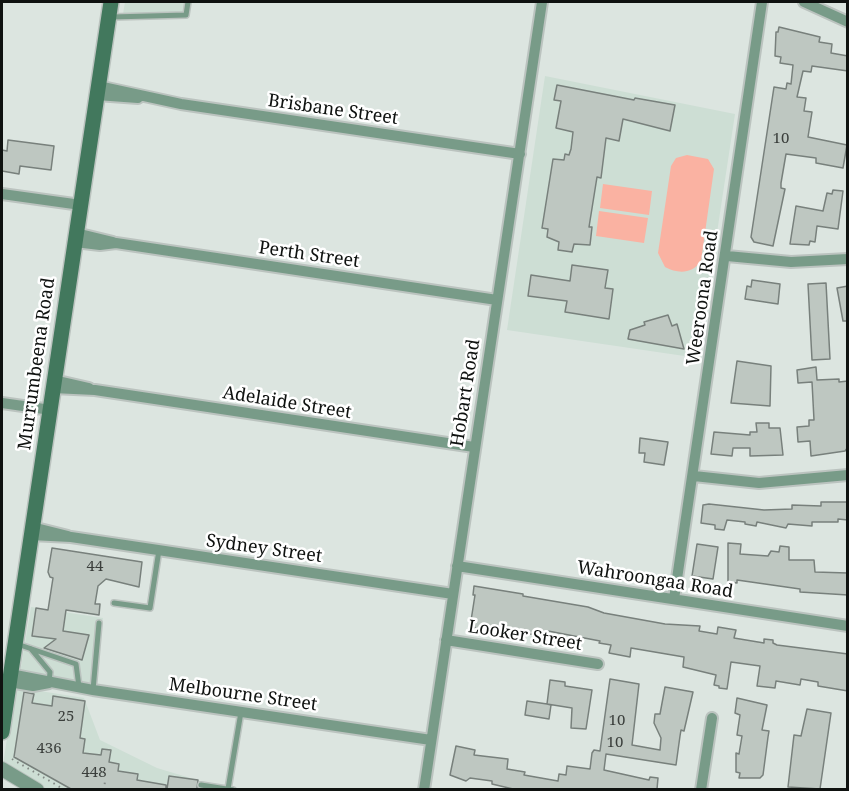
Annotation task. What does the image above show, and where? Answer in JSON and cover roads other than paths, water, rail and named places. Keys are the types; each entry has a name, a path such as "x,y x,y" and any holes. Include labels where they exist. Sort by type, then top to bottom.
{"main road":[{"name":"Murrumbeena Road","path":"2,732 10,678 10,652 51,410 111,2"}],"street":[{"name":"Hobart Road","path":"424,789 542,2"},
{"name":"Weeroona Road","path":"674,600 727,256 762,2"},
{"path":"804,2 848,22"},
{"name":"Brisbane Street","path":"97,90 122,98 142,97 520,154"},
{"path":"2,194 81,205"},
{"name":"Perth Street","path":"76,237 100,245 116,243 497,300"},
{"path":"727,256 791,262 848,260"},
{"name":"Adelaide Street","path":"54,384 474,447"},
{"path":"2,403 51,410"},
{"path":"694,476 759,483 848,475"},
{"name":"Sydney Street","path":"32,531 453,594"},
{"name":"Wahroongaa Road","path":"457,566 848,626"},
{"name":"Looker Street","path":"446,640 598,664"},
{"name":"Melbourne Street","path":"10,678 431,740"},
{"path":"701,789 712,718"},
{"path":"7,764 36,789"}],"lane":[{"path":"109,17 186,15 188,2"},
{"path":"114,603 150,608 159,550"},
{"path":"93,690 99,622"},
{"path":"31,649 50,672 50,683"},
{"path":"10,652 31,649 76,664 79,688"},
{"path":"201,785 231,789 241,712"}]}
